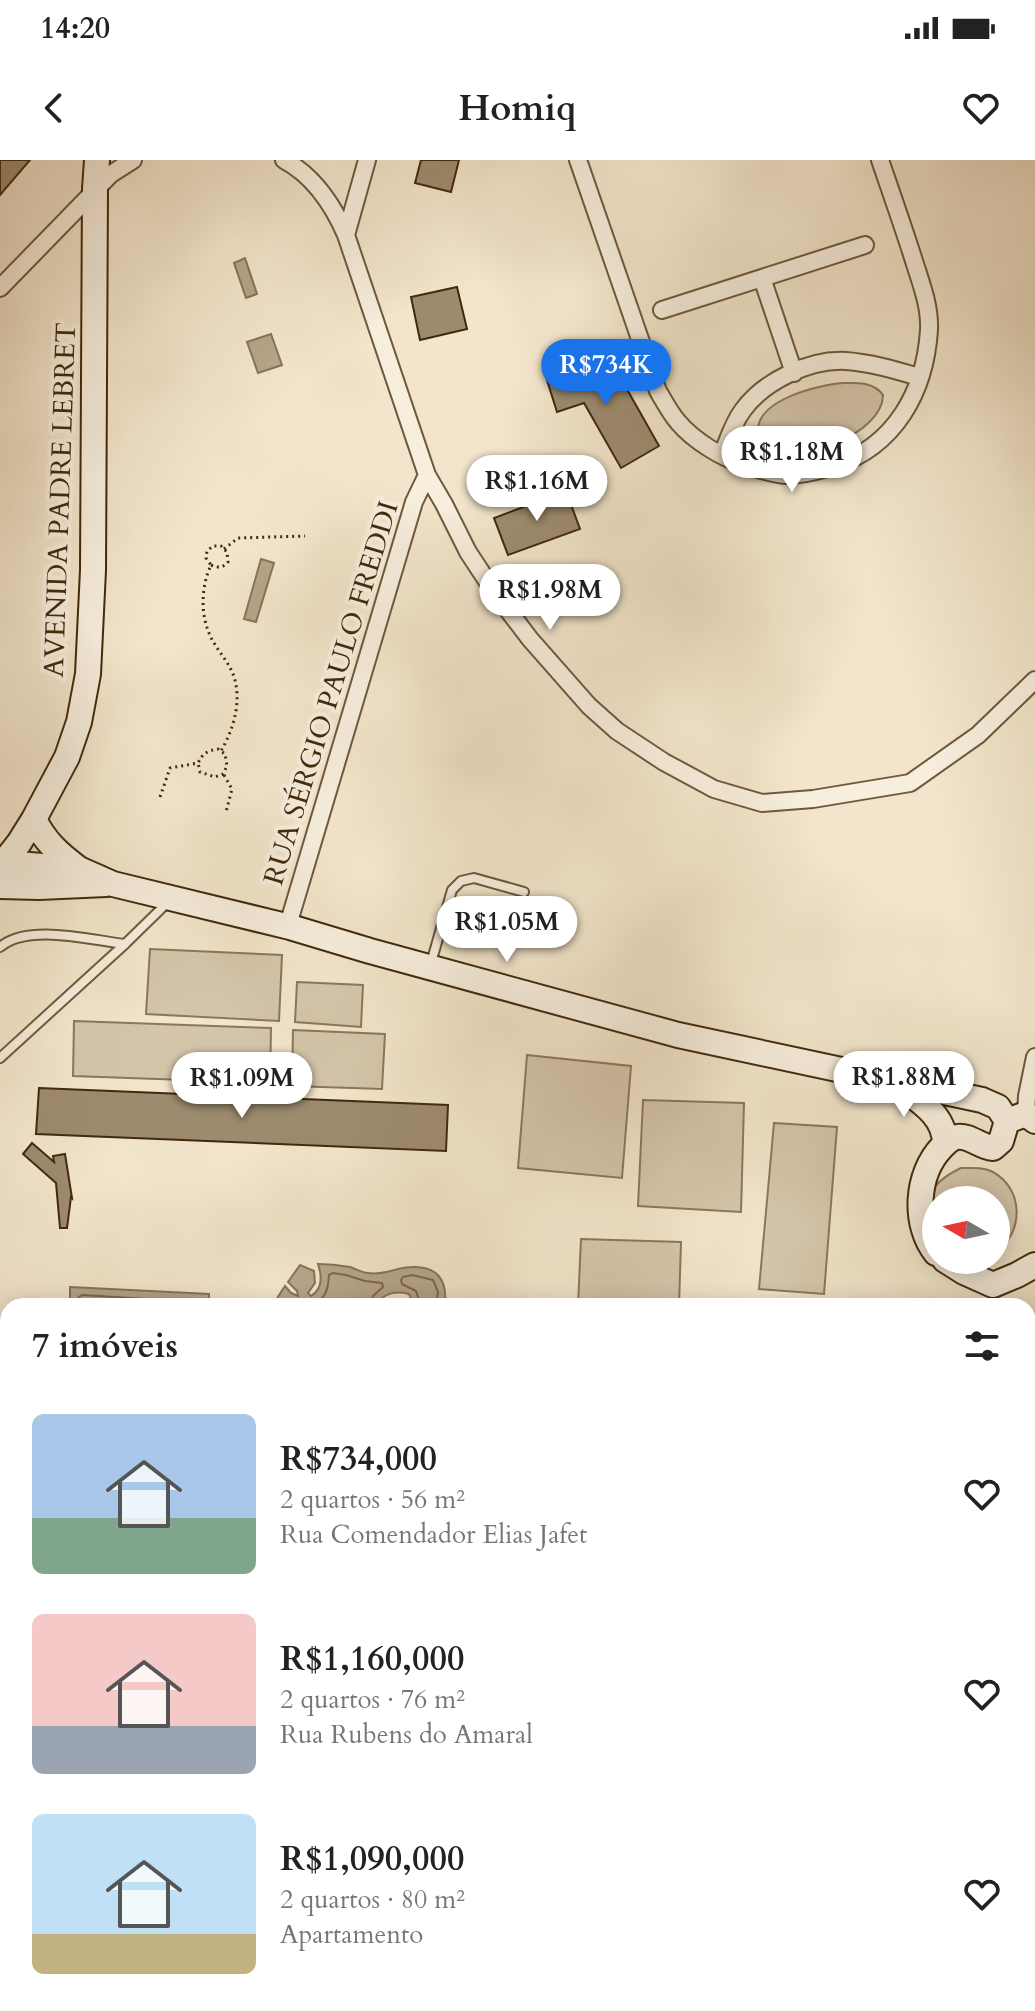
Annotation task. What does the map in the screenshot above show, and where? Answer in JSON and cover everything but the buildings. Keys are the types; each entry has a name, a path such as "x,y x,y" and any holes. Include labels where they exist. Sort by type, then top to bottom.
{"street":[{"name":"AVENIDA PADRE LEBRET","path":"2,872 49,794 67,757 79,722 88,674 93,570 97,160"},
{"path":"0,288 95,189 133,160"},
{"path":"284,160 296,166 337,213 427,475 468,552 530,639 589,706 617,731 664,762 714,789 762,803 813,799 910,783 978,735 1035,680"},
{"path":"346,235 367,160"},
{"path":"578,160 658,391 677,422 728,459 784,475 811,473 845,462 878,443 898,422 911,400 919,377 929,331 927,302 880,160"},
{"path":"662,310 865,245"},
{"path":"762,278 794,373"},
{"path":"722,455 743,409 759,393 813,365 843,361 874,365 919,377"},
{"name":"RUA SÉRGIO PAULO FREDDI","path":"290,927 291,915 414,502 427,475"},
{"path":"34,819 57,853 79,869 113,884 290,927 678,1035 982,1100 1022,1119"},
{"path":"2,872 79,869"},
{"path":"2,872 39,887 113,884"},
{"path":"923,1186 932,1157 955,1137 967,1138 984,1148 993,1148 1022,1119 1035,1057"},
{"path":"892,1081 933,1110 945,1135 945,1144"},
{"path":"966,1274 992,1296 1017,1275 1035,1265"}],"lane":[{"path":"430,968 452,890 461,881 474,878 524,892"},
{"path":"0,1058 172,898"},
{"path":"0,947 11,939 39,934 125,944"}],"path":[{"path":"224,549 238,538 305,536"},
{"path":"213,546 221,546 227,552 228,562 224,566 211,565 206,558 207,551 213,546"},
{"path":"211,565 203,610 207,629 235,679 237,700 229,738 221,751"},
{"path":"207,750 221,751 225,754 227,766 223,774 215,777 200,772 198,763 207,750"},
{"path":"160,797 170,768 198,763"},
{"path":"223,774 232,789 226,812"}],"shaded area":[{"path":"845,383 871,385 883,395 879,409 854,434 837,443 798,452 781,451 767,446 761,439 758,431 760,420 779,402 807,390"},
{"path":"150,949 282,955 279,1021 146,1014"},
{"path":"297,982 363,985 361,1027 295,1022"},
{"path":"74,1021 271,1028 270,1083 73,1076"},
{"path":"293,1030 385,1034 382,1089 292,1086"},
{"path":"527,1055 631,1066 622,1178 518,1168"},
{"path":"643,1100 744,1103 741,1212 638,1206"},
{"path":"774,1123 837,1127 824,1294 759,1289"},
{"path":"961,1168 981,1169 993,1172 1008,1186 936,1186"},
{"path":"1010,1189 1017,1211 1010,1237"},
{"path":"581,1239 681,1242 679,1298 578,1298"}],"water":[{"path":"245,258 257,294 246,298 234,263"},
{"path":"271,334 282,365 258,373 247,342"},
{"path":"261,559 274,563 256,622 244,619"},
{"path":"318,1264 350,1267 374,1274 420,1267 438,1276 445,1298 411,1298 409,1294 400,1293 383,1298 277,1298 285,1286 298,1296 288,1282 300,1265 314,1271 315,1283 308,1293 311,1296 318,1290"},
{"path":"70,1287 209,1294 209,1298 70,1298"}]}
